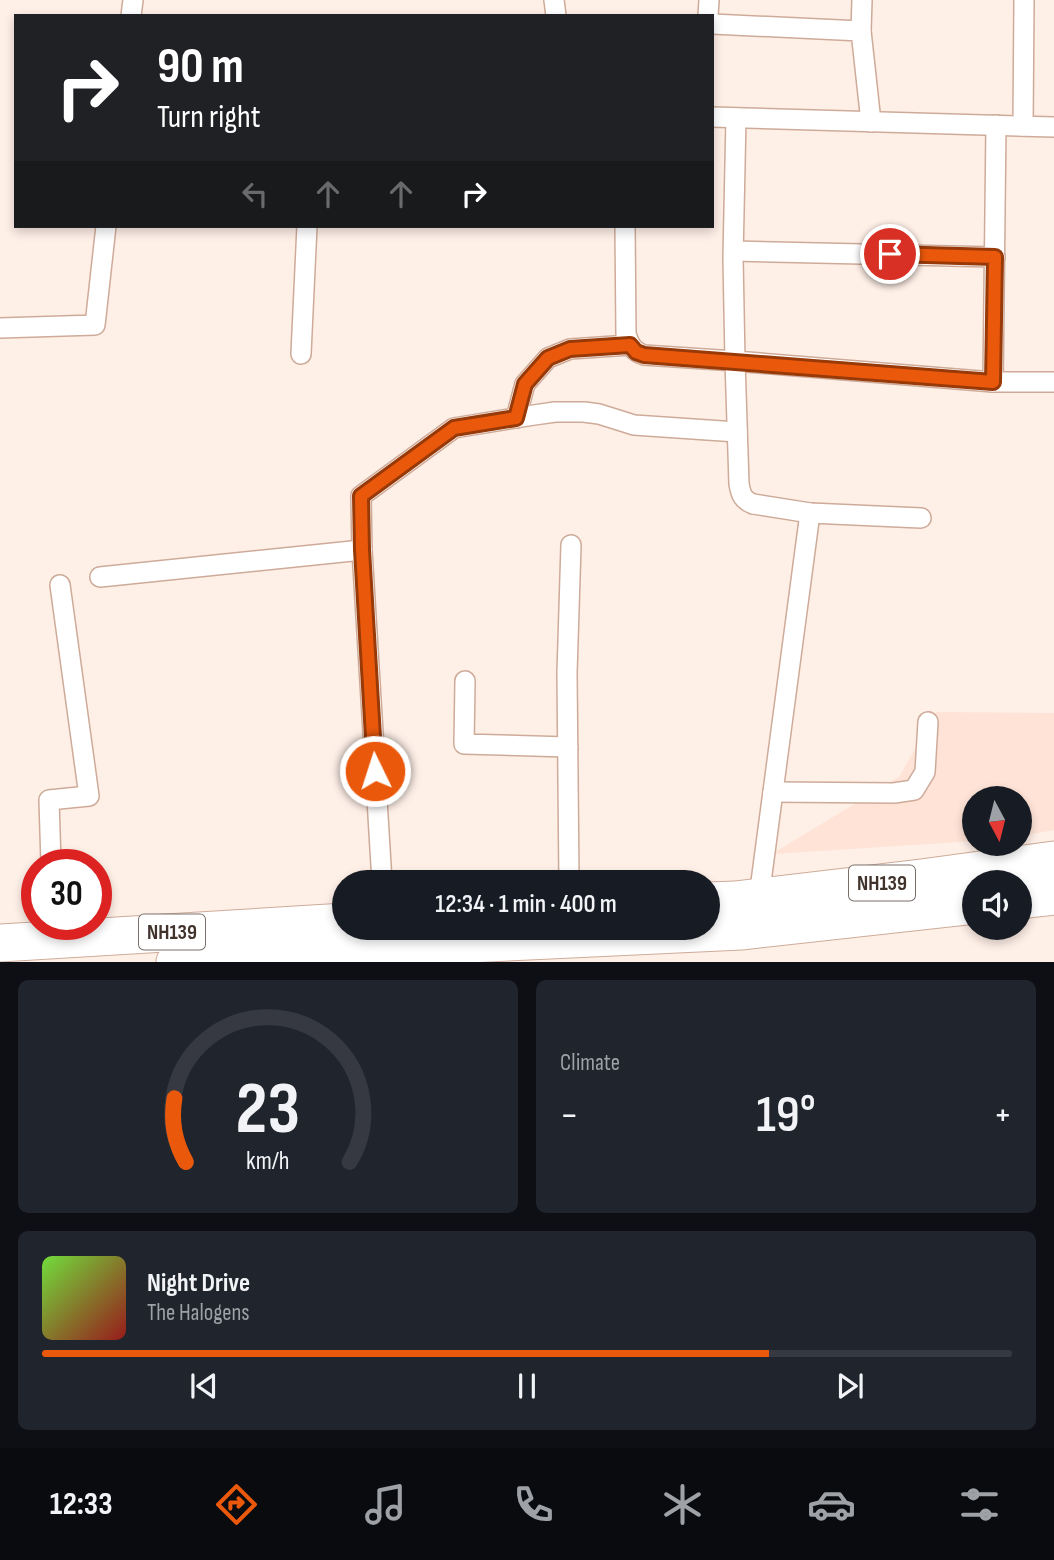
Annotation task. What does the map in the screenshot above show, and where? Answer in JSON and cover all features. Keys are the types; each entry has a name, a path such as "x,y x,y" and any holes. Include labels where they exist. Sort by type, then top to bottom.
{"highway":[{"name":"NH139","path":"720,900 1054,860"},
{"path":"1032,899 1054,896"},
{"name":"NH139","path":"390,940 427,954 741,931 962,906"},
{"name":"NH139","path":"112,930 332,922"},
{"name":"NH139","path":"0,943 21,939"},
{"name":"NH139","path":"174,961 367,940"}],"street":[{"path":"862,0 861,31 872,122"},
{"path":"1023,126 1024,0"},
{"path":"714,24 861,31"},
{"path":"714,117 1054,127"},
{"path":"736,118 735,361 741,495 746,502 753,504 810,513 921,518"},
{"path":"993,382 996,125"},
{"path":"0,328 95,325 106,228"},
{"path":"301,354 307,228"},
{"path":"625,228 626,334 630,345 636,352 644,355 993,382 1054,382"},
{"path":"734,251 995,257"},
{"path":"516,418 525,384 548,358 570,349 630,345"},
{"path":"381,870 361,496 454,428 555,412 584,412 634,425 737,432"},
{"path":"760,897 810,513"},
{"path":"569,870 567,673 571,545"},
{"path":"100,577 362,550"},
{"path":"51,849 49,800 89,796 60,585"},
{"path":"466,681 464,744 568,747"},
{"path":"773,792 894,793 914,790 925,772 928,722"}],"shaded area":[{"path":"936,712 1054,713 1054,830 1032,834 1032,786 962,786 962,842 772,854 899,777"}],"route":[{"path":"375,771 361,496 454,428 516,418 525,384 548,358 570,349 630,345 636,352 644,355 993,382 995,257 890,254"}]}
